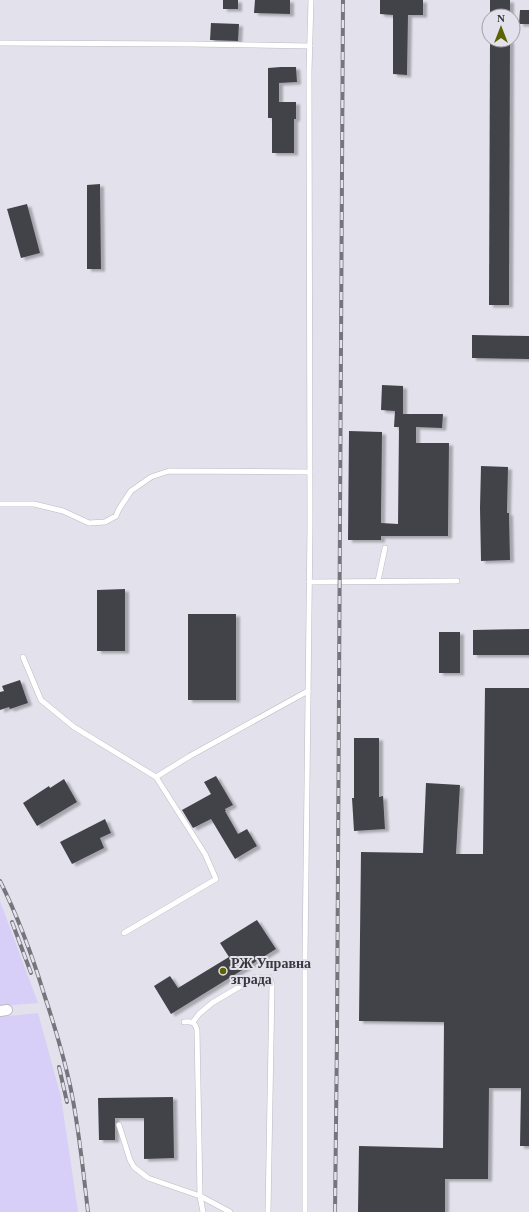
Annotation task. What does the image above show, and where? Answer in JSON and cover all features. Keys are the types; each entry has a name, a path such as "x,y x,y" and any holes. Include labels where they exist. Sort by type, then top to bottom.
{"lane":[{"path":"305,1212 305,957 310,472 311,0"},
{"path":"0,43 310,46"},
{"path":"0,504 34,504 63,511 89,523 105,522 116,516 119,509 132,491 151,476 170,471 310,472"},
{"path":"378,581 385,548"},
{"path":"309,582 457,581"},
{"path":"23,657 41,700 74,726 156,777 205,854 216,879 124,933"},
{"path":"156,777 197,752 308,692"},
{"path":"193,1022 199,1014 212,1003 256,977 269,977 272,984 268,1212"},
{"path":"184,1022 193,1022"},
{"path":"193,1022 196,1025 197,1030 200,1196 203,1212"},
{"path":"119,1125 130,1160 134,1167 148,1178 200,1196 230,1212"}],"shaded area":[{"path":"0,901 38,1003 0,1006"},
{"path":"38,1013 61,1097 78,1212 0,1212 0,1017"}],"building":[{"path":"223,0 238,0 238,9 223,9"},
{"path":"255,0 290,0 290,14 254,13"},
{"path":"380,0 423,0 423,15 408,15 407,75 393,74 393,15 380,14"},
{"path":"490,0 510,0 510,8 490,8"},
{"path":"521,10 529,10 529,24 521,24"},
{"path":"211,23 239,24 238,41 210,40"},
{"path":"490,48 510,48 509,305 489,305"},
{"path":"296,67 297,82 279,83 279,102 296,102 296,119 294,119 294,153 272,153 272,118 268,118 268,68"},
{"path":"100,184 101,269 87,269 87,185"},
{"path":"27,204 40,253 21,258 7,209"},
{"path":"472,335 529,336 529,359 472,358"},
{"path":"382,385 403,386 403,414 443,414 442,428 416,427 416,443 449,443 448,536 381,536 381,540 348,540 349,431 382,432 381,523 398,524 399,427 394,427 395,411 381,410"},
{"path":"481,466 508,467 507,513 509,513 510,560 481,561"},
{"path":"125,589 125,651 97,651 97,590"},
{"path":"188,614 236,614 236,700 188,700"},
{"path":"529,629 529,655 473,655 473,630"},
{"path":"439,632 460,632 460,673 439,673"},
{"path":"20,680 28,703 10,709 9,707 0,710 0,692 4,691 2,686"},
{"path":"485,688 529,688 529,1146 520,1146 521,1088 489,1088 488,1179 445,1179 445,1212 358,1212 359,1146 443,1148 444,1022 359,1021 361,852 423,853 426,783 460,785 456,854 483,854"},
{"path":"354,738 379,738 379,797 383,796 385,829 354,831 352,798 354,798"},
{"path":"216,776 233,805 225,809 225,811 238,834 247,829 257,846 235,859 211,819 193,828 182,810 211,794 204,782"},
{"path":"64,779 77,802 37,826 23,803 49,786 50,788"},
{"path":"105,819 111,833 100,838 104,848 72,864 60,842"},
{"name":"РЖ Управна зграда","path":"257,920 276,949 171,1014 154,986 170,976 178,988 229,957 220,943"},
{"path":"173,1097 174,1158 144,1159 144,1118 115,1118 115,1140 99,1140 98,1098"}],"railway":[{"path":"335,1212 343,0"},
{"path":"0,881 13,908 30,951 64,1062 76,1117 88,1212"},
{"path":"12,922 31,973"},
{"path":"59,1067 67,1102"}],"place":[{"name":"РЖ Управна зграда","path":"223,971"}]}
